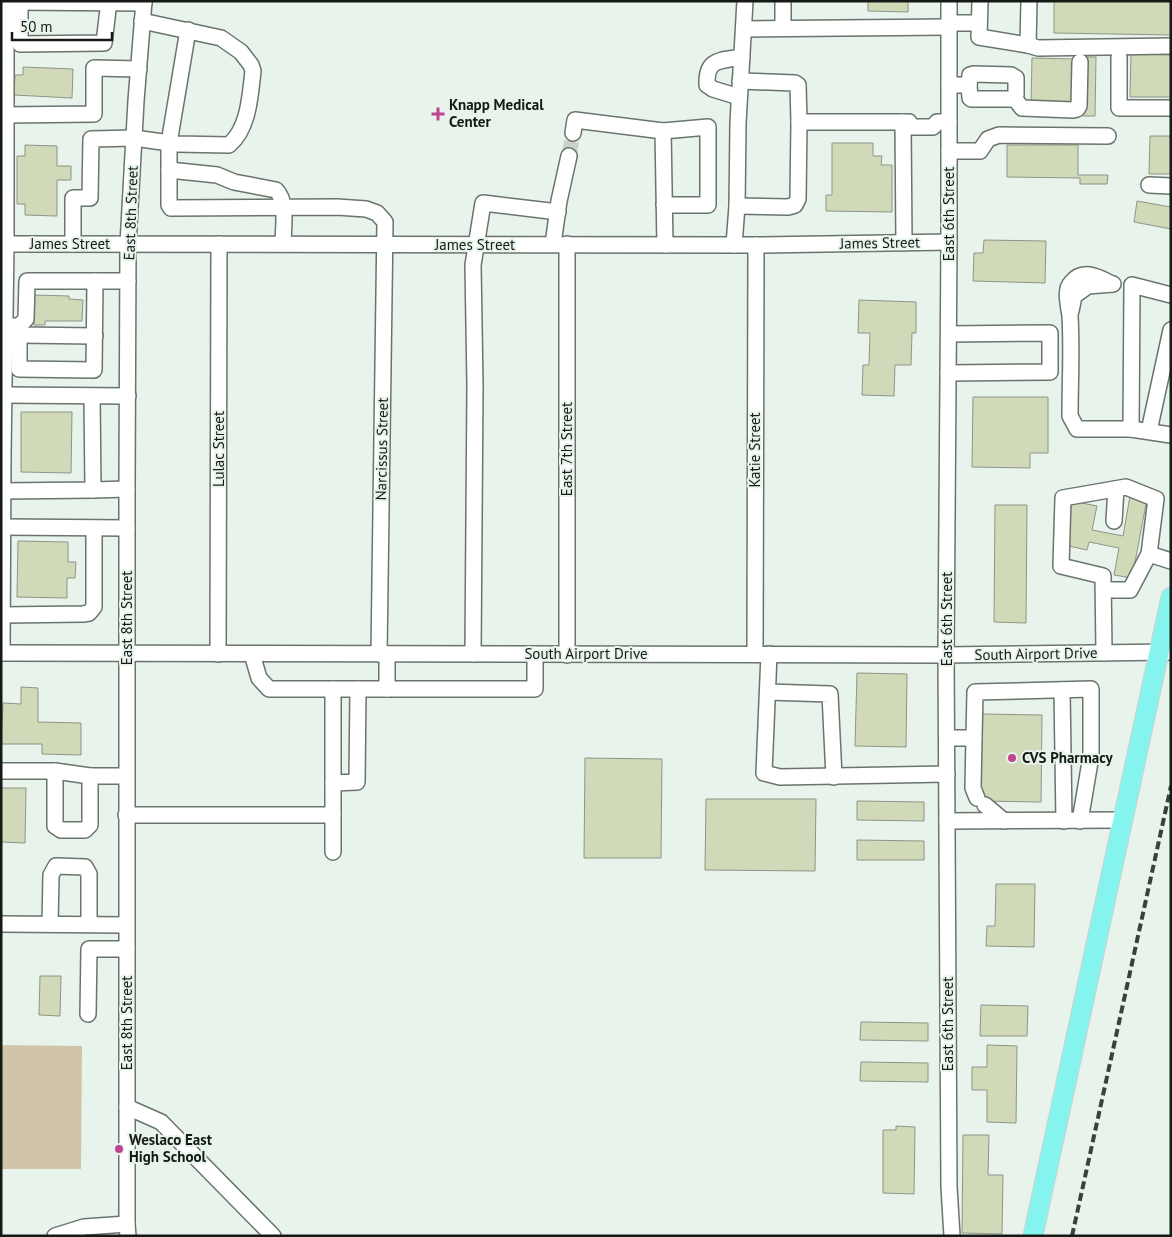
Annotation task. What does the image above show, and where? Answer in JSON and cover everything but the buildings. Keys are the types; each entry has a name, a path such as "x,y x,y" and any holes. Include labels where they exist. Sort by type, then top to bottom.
{"main road":[{"path":"1033,1236 1122,820 1165,652 1171,597"}],"street":[{"path":"734,245 745,1"},
{"path":"783,1 783,28"},
{"name":"East 6th Street","path":"948,1 949,85 943,122 949,152 946,655 948,1187 952,1236"},
{"path":"980,1 980,37 1038,48 1171,46"},
{"path":"1028,45 1029,1"},
{"path":"13,2 20,44 104,43 109,2"},
{"path":"13,2 144,2"},
{"path":"13,2 4,120 4,244 19,369 94,370 95,281"},
{"name":"East 8th Street","path":"128,1230 126,489 128,244 138,69 144,2"},
{"path":"73,244 73,198 90,198 91,139 134,138 168,143 229,145 236,139 247,114 253,72 251,65 241,52 221,38 142,21"},
{"path":"744,29 980,23"},
{"path":"188,30 168,143 169,170 218,174 234,182 276,190 280,194 282,207 283,244"},
{"path":"740,97 713,89 707,85 707,69 719,61 742,56"},
{"path":"1119,56 1119,108 1171,108"},
{"path":"1015,99 970,98 970,75 1011,75 1016,78 1015,99 1022,108 1077,109 1079,106 1080,62"},
{"path":"4,120 94,114 94,68 138,69"},
{"path":"737,206 788,207 795,205 798,199 798,85 795,83 740,81"},
{"path":"949,85 969,85"},
{"path":"799,122 906,122 912,117 933,117 943,122"},
{"path":"573,133 575,120 663,131 708,127 708,205 664,204"},
{"path":"904,243 906,122"},
{"path":"663,131 666,245"},
{"path":"949,152 980,151 988,139 999,135 1108,136"},
{"name":"East 7th Street","path":"567,654 558,212 569,156"},
{"name":"Narcissus Street","path":"169,170 170,208 337,207 366,209 377,213 385,222 383,654 387,689"},
{"path":"1149,185 1171,186"},
{"path":"473,654 475,386 473,265 482,203 558,212"},
{"name":"James Street","path":"4,244 756,245 949,242"},
{"name":"Lulac Street","path":"218,654 219,244"},
{"name":"Katie Street","path":"756,245 762,654 768,692 764,773 780,777 834,777"},
{"path":"2,654 3,395 14,329 26,319 27,281 128,281"},
{"path":"1131,429 1132,285"},
{"path":"1171,295 1132,285 1088,286 1074,296 1070,318 1070,416 1077,429 1131,429 1171,435"},
{"path":"14,329 95,336"},
{"path":"1149,432 1171,330"},
{"path":"948,334 1050,333 1050,372 948,373"},
{"path":"3,395 128,396"},
{"path":"92,396 93,490"},
{"path":"1103,590 1130,590 1149,554 1156,499 1126,487 1063,498 1061,566 1103,576 1103,590 1104,653"},
{"path":"3,491 126,489"},
{"path":"1114,521 1116,489"},
{"path":"2,527 127,528"},
{"path":"2,607 83,614 91,611 94,607 94,528"},
{"path":"1149,554 1171,561"},
{"name":"South Airport Drive","path":"2,654 946,655 1165,652"},
{"path":"252,654 259,678 269,689 535,689 535,654"},
{"path":"333,689 333,852"},
{"path":"333,783 358,782 358,689"},
{"path":"1004,821 981,802 973,788 975,692 1091,689 1091,756 1080,821"},
{"path":"1062,690 1064,821"},
{"path":"768,692 830,694 834,777 947,774"},
{"path":"947,738 974,738"},
{"path":"1,771 55,771 90,776 126,776"},
{"path":"55,771 55,826 61,830 85,830 90,825 90,776"},
{"path":"126,815 333,815"},
{"path":"947,821 1122,820"},
{"path":"50,924 51,875 56,866 85,867 90,874 89,924"},
{"path":"1,924 126,925"},
{"path":"88,1014 90,949 126,949"},
{"path":"127,1107 161,1122 273,1236"},
{"path":"55,1236 84,1227 128,1230"}],"shaded area":[{"path":"1,1045 82,1046 81,1169 1,1169"}],"tunnel":[{"path":"569,156 573,133"}],"railway":[{"path":"1072,1236 1171,786"}],"place":[{"name":"Knapp Medical Center","path":"438,114"},
{"name":"CVS Pharmacy","path":"1012,758"},
{"name":"Weslaco East High School","path":"119,1149"}]}
